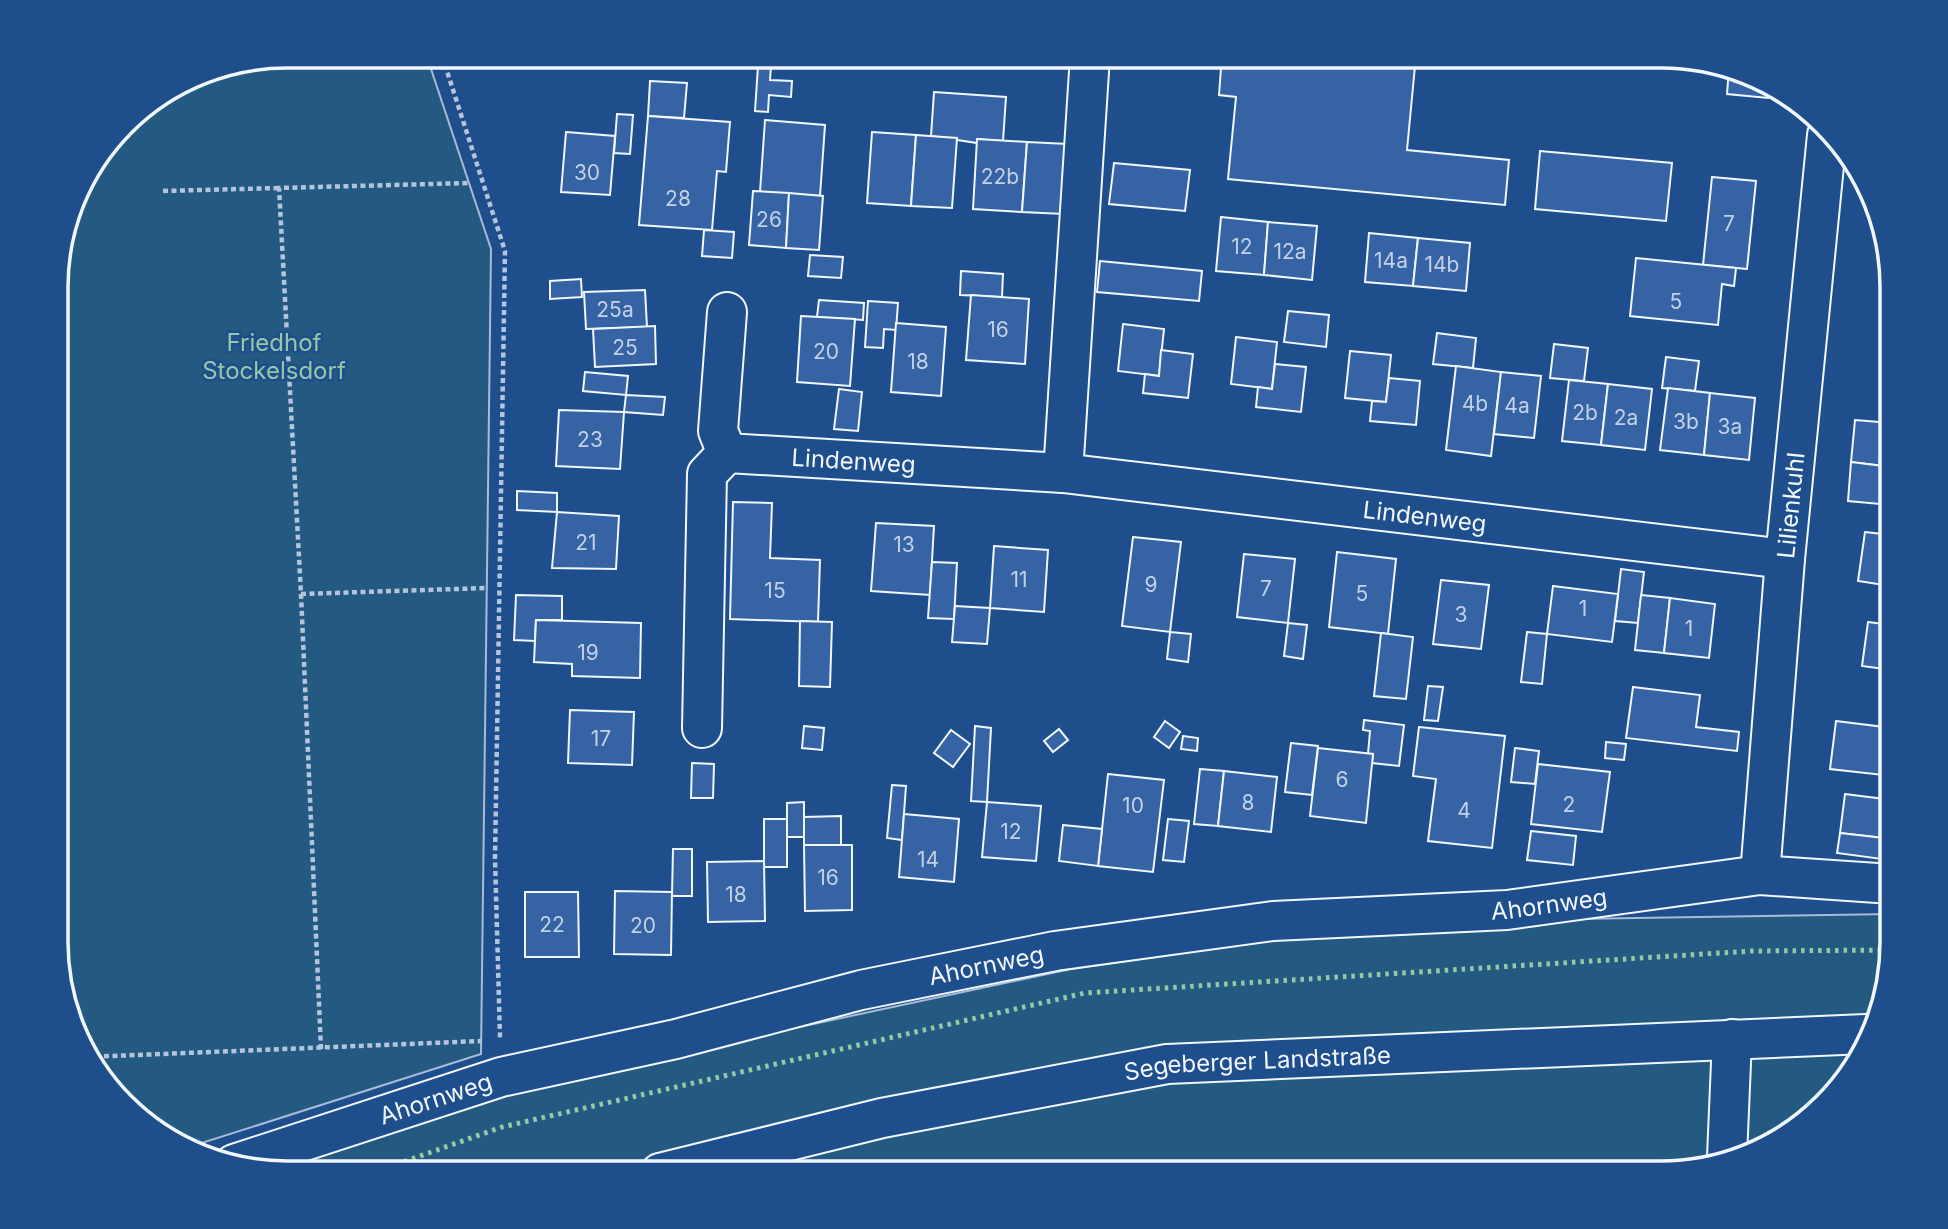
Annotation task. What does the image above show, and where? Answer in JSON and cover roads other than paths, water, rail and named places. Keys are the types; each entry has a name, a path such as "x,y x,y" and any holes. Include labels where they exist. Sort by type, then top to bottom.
{"street":[{"path":"1063,473 1089,68"},
{"name":"Lilienkuhl","path":"1760,875 1785,559 1826,143"},
{"path":"702,728 707,474 727,453 718,431 727,312"},
{"name":"Lindenweg","path":"727,453 1063,473 1785,559"},
{"name":"Ahornweg","path":"253,1158 501,1077 676,1039 861,990 1055,951 1273,921 1507,909 1760,875 1879,883"},
{"name":"Segeberger Landstraße","path":"710,1161 882,1118 1167,1064 1859,1034"},
{"path":"1727,1150 1732,1038"}],"park label":[{"name":"Friedhof Stockelsdorf","path":"274,356"}]}
